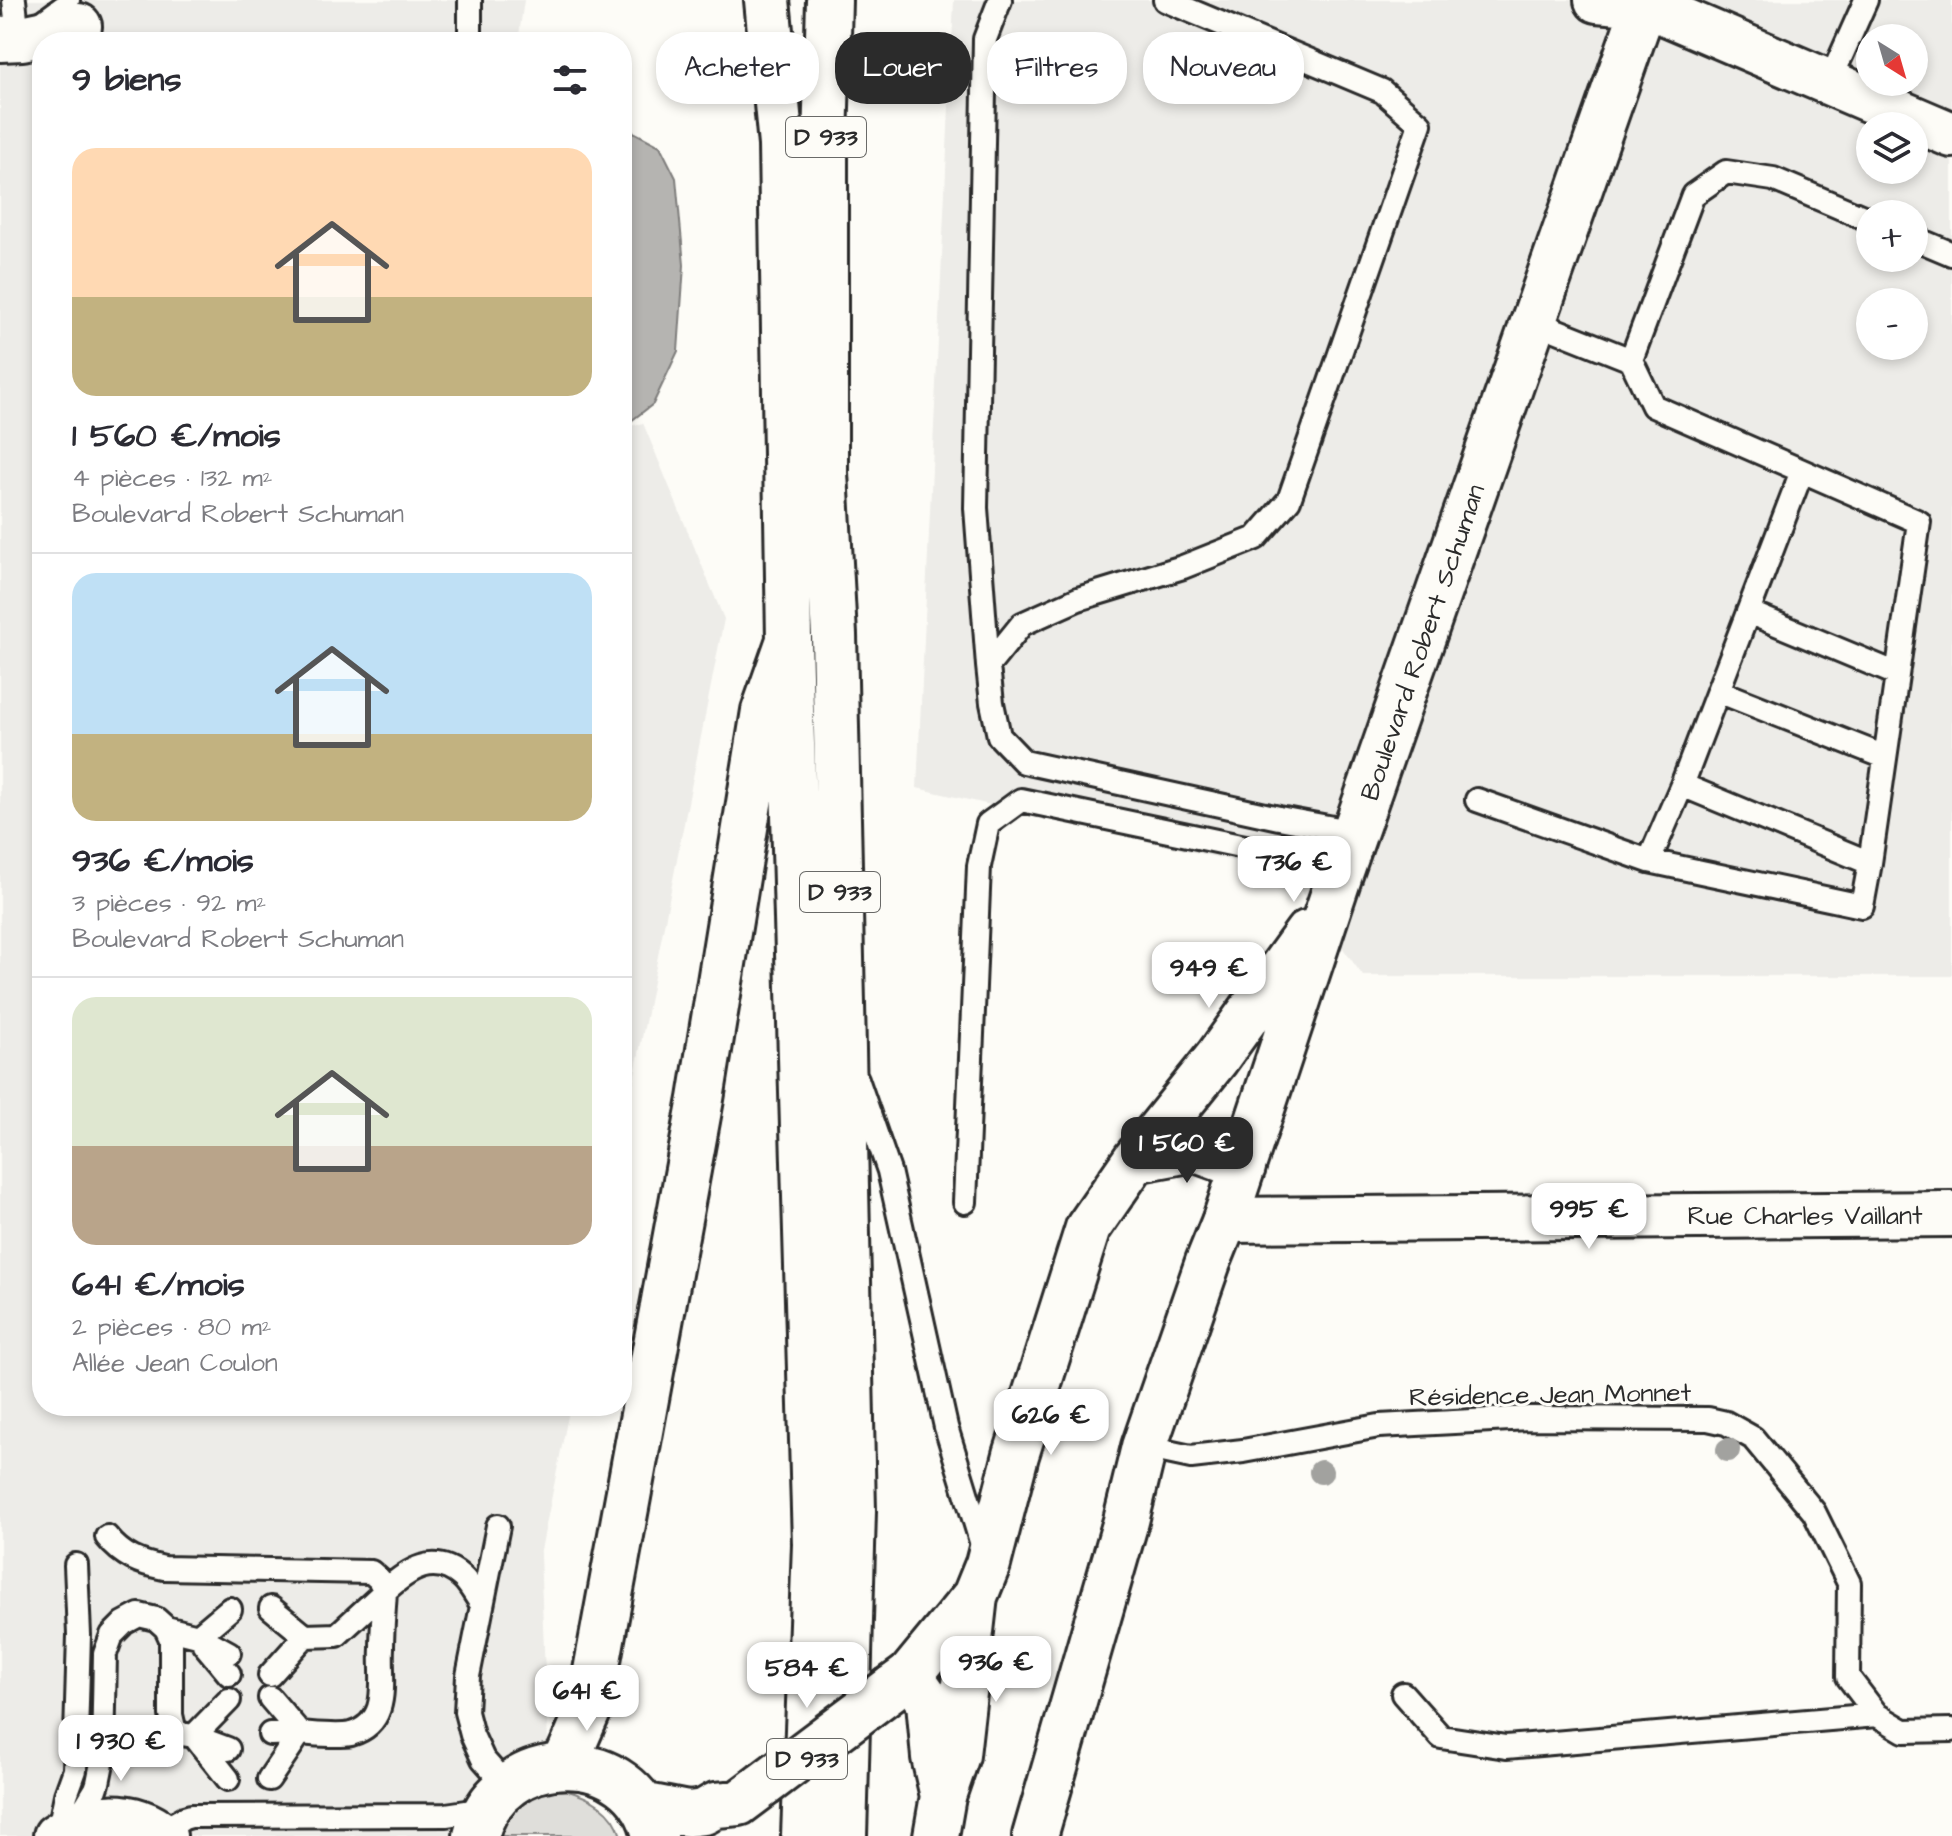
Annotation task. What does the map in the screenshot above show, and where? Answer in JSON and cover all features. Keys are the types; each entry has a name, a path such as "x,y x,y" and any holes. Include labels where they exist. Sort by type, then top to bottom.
{"main road":[{"name":"D 933","path":"767,0 781,145 789,640 815,1544 804,1836"},
{"name":"D 933","path":"829,0 825,143 825,473 834,635 853,1511 844,1836"},
{"path":"1597,0 1644,1 1952,135"},
{"name":"Boulevard Robert Schuman","path":"1035,1836 1126,1521 1144,1447 1644,1"},
{"path":"14,29 73,13"},
{"path":"565,1764 588,1711 592,1693 701,1099 764,711 789,640"},
{"path":"940,1816 957,1755 982,1580 1016,1455 1088,1228 1135,1160 1217,1058 1336,886"},
{"path":"1135,1160 1194,1149 1243,1167"},
{"name":"Rue Charles Vaillant","path":"1225,1220 1952,1214"},
{"path":"490,1810 533,1770 565,1764 592,1768 617,1780 638,1799 648,1821 704,1812 716,1805 741,1808 901,1682 982,1580"},
{"path":"901,1682 929,1702 940,1816"},
{"path":"63,1832 96,1818 118,1817 140,1822 162,1834"}],"lane":[{"path":"470,0 470,32"},
{"path":"1000,0 985,39 976,508 988,666 999,736 1024,762 1355,832"},
{"path":"988,666 1022,624 1078,599 1183,567 1256,538 1289,500 1420,124 1382,91 1165,0"},
{"path":"1829,83 1866,0"},
{"path":"1631,360 1693,195 1726,172 1773,179 1856,214"},
{"path":"1928,244 1952,254"},
{"path":"1477,800 1649,861 1862,906 1919,522 1653,406 1631,360 1533,321"},
{"path":"1649,861 1682,785 1802,471"},
{"path":"1748,612 1897,674"},
{"path":"1718,691 1885,757"},
{"path":"1682,785 1870,863"},
{"path":"965,1202 979,866 988,824 1021,800 1264,851 1336,886"},
{"path":"844,1040 889,1171 982,1580"},
{"name":"Résidence Jean Monnet","path":"1144,1447 1191,1457 1243,1451 1379,1426 1529,1418 1708,1419 1726,1423 1753,1438 1814,1512 1849,1583 1848,1677 1877,1715 1904,1731 1952,1730"},
{"path":"162,1834 191,1816 446,1815 490,1810 483,1759 466,1712 468,1676 498,1526"},
{"path":"107,1537 127,1556 164,1568 371,1572 379,1579 385,1591 382,1698 377,1714 364,1728 349,1735 300,1733 270,1741"},
{"path":"63,1832 66,1795 75,1770 79,1635 76,1565"},
{"path":"305,1636 271,1630 305,1636 337,1635 403,1574 420,1567 439,1565 462,1577 481,1603"},
{"path":"63,1832 96,1789 103,1758 105,1654 112,1635 124,1623 139,1615 156,1619 166,1628 171,1639 171,1715 174,1728 181,1734 229,1741"},
{"path":"198,1636 230,1619"},
{"path":"166,1628 198,1636 229,1664"},
{"path":"270,1675 305,1636"},
{"path":"1403,1694 1441,1737 1506,1747 1877,1715"},
{"path":"270,1741 300,1733"},
{"path":"270,1741 300,1733"},
{"path":"194,1736 229,1741"},
{"path":"194,1736 229,1741"}],"shaded area":[{"path":"0,0 524,0 519,32 32,32 32,1416 568,1416 540,1555 552,1836 0,1836"},
{"path":"954,0 1952,0 1952,976 1363,976 1289,874 917,788 949,104 971,104 971,32 952,32"},
{"path":"632,131 660,146 676,178 684,265 678,351 653,404 632,420"},
{"path":"643,423 724,619 632,1089 632,426"},
{"path":"565,1790 583,1796 607,1811 621,1836 494,1836 521,1800 543,1791"}]}
